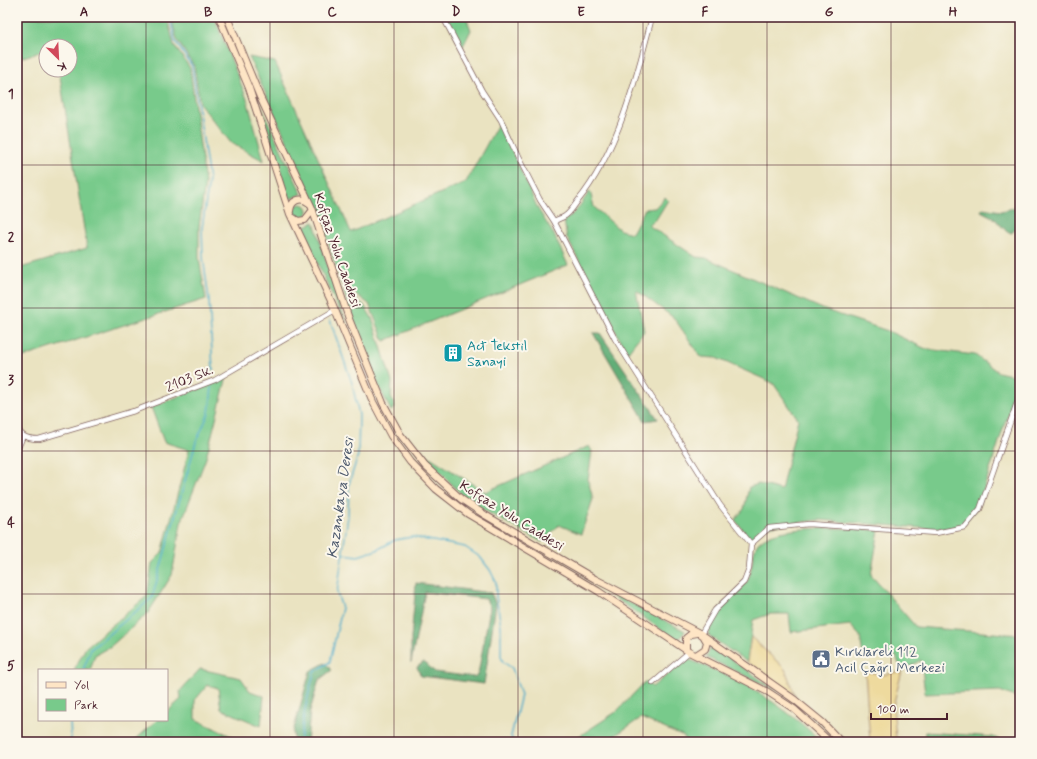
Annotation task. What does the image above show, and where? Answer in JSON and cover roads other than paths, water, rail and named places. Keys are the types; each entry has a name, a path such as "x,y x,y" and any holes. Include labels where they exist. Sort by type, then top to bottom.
{"main road":[{"name":"Kofçaz Yolu Caddesi","path":"219,17 249,88 292,217 335,310 380,418 401,450 436,489 468,514 598,591 687,651 696,654 779,699 808,721 830,742"},
{"name":"Kofçaz Yolu Caddesi","path":"227,17 260,97 310,204 354,335 383,403 400,434 425,466 461,499 485,515 595,579 702,635 795,700 822,722 841,742"},
{"path":"290,211 291,204 297,200 304,199 310,204"},
{"path":"292,217 298,221 305,220 312,212"},
{"path":"687,651 684,642 688,636 694,633 702,635 706,642 705,649 696,654"}],"street":[{"path":"443,17 482,91 501,120 540,200 554,221 615,339 720,505 751,544 750,569 744,582 715,610 702,635"},
{"path":"554,221 566,216 588,190 599,170 624,112 642,58 652,17"},
{"name":"2103 Sk.","path":"21,435 39,440 134,411 215,380 335,310"},
{"path":"751,544 769,528 809,524 936,533 965,527 980,509 1020,394"},
{"path":"17,422 21,435 17,450"},
{"path":"653,683 687,651"}],"waterway":[{"path":"170,17 175,41 192,66 209,180 202,228 203,257 209,300 213,370"},
{"name":"Kazankaya Deresi","path":"300,742 305,709 314,672 330,662 342,608 337,593 348,516 349,484 358,455 359,415 352,383 330,320"},
{"path":"83,669 91,649 152,598 196,442 209,413 212,387"},
{"path":"344,554 358,556 377,550 395,540 412,537 465,547 480,557 490,570 496,582 496,596 501,626 501,656 503,662 512,668 521,695 511,736 513,742"},
{"path":"70,721 71,742"}],"place":[{"name":"Act Tekstil Sanayi","path":"453,353"},
{"name":"Kırklareli 112 Acil Çağrı Merkezi","path":"821,659"}]}
